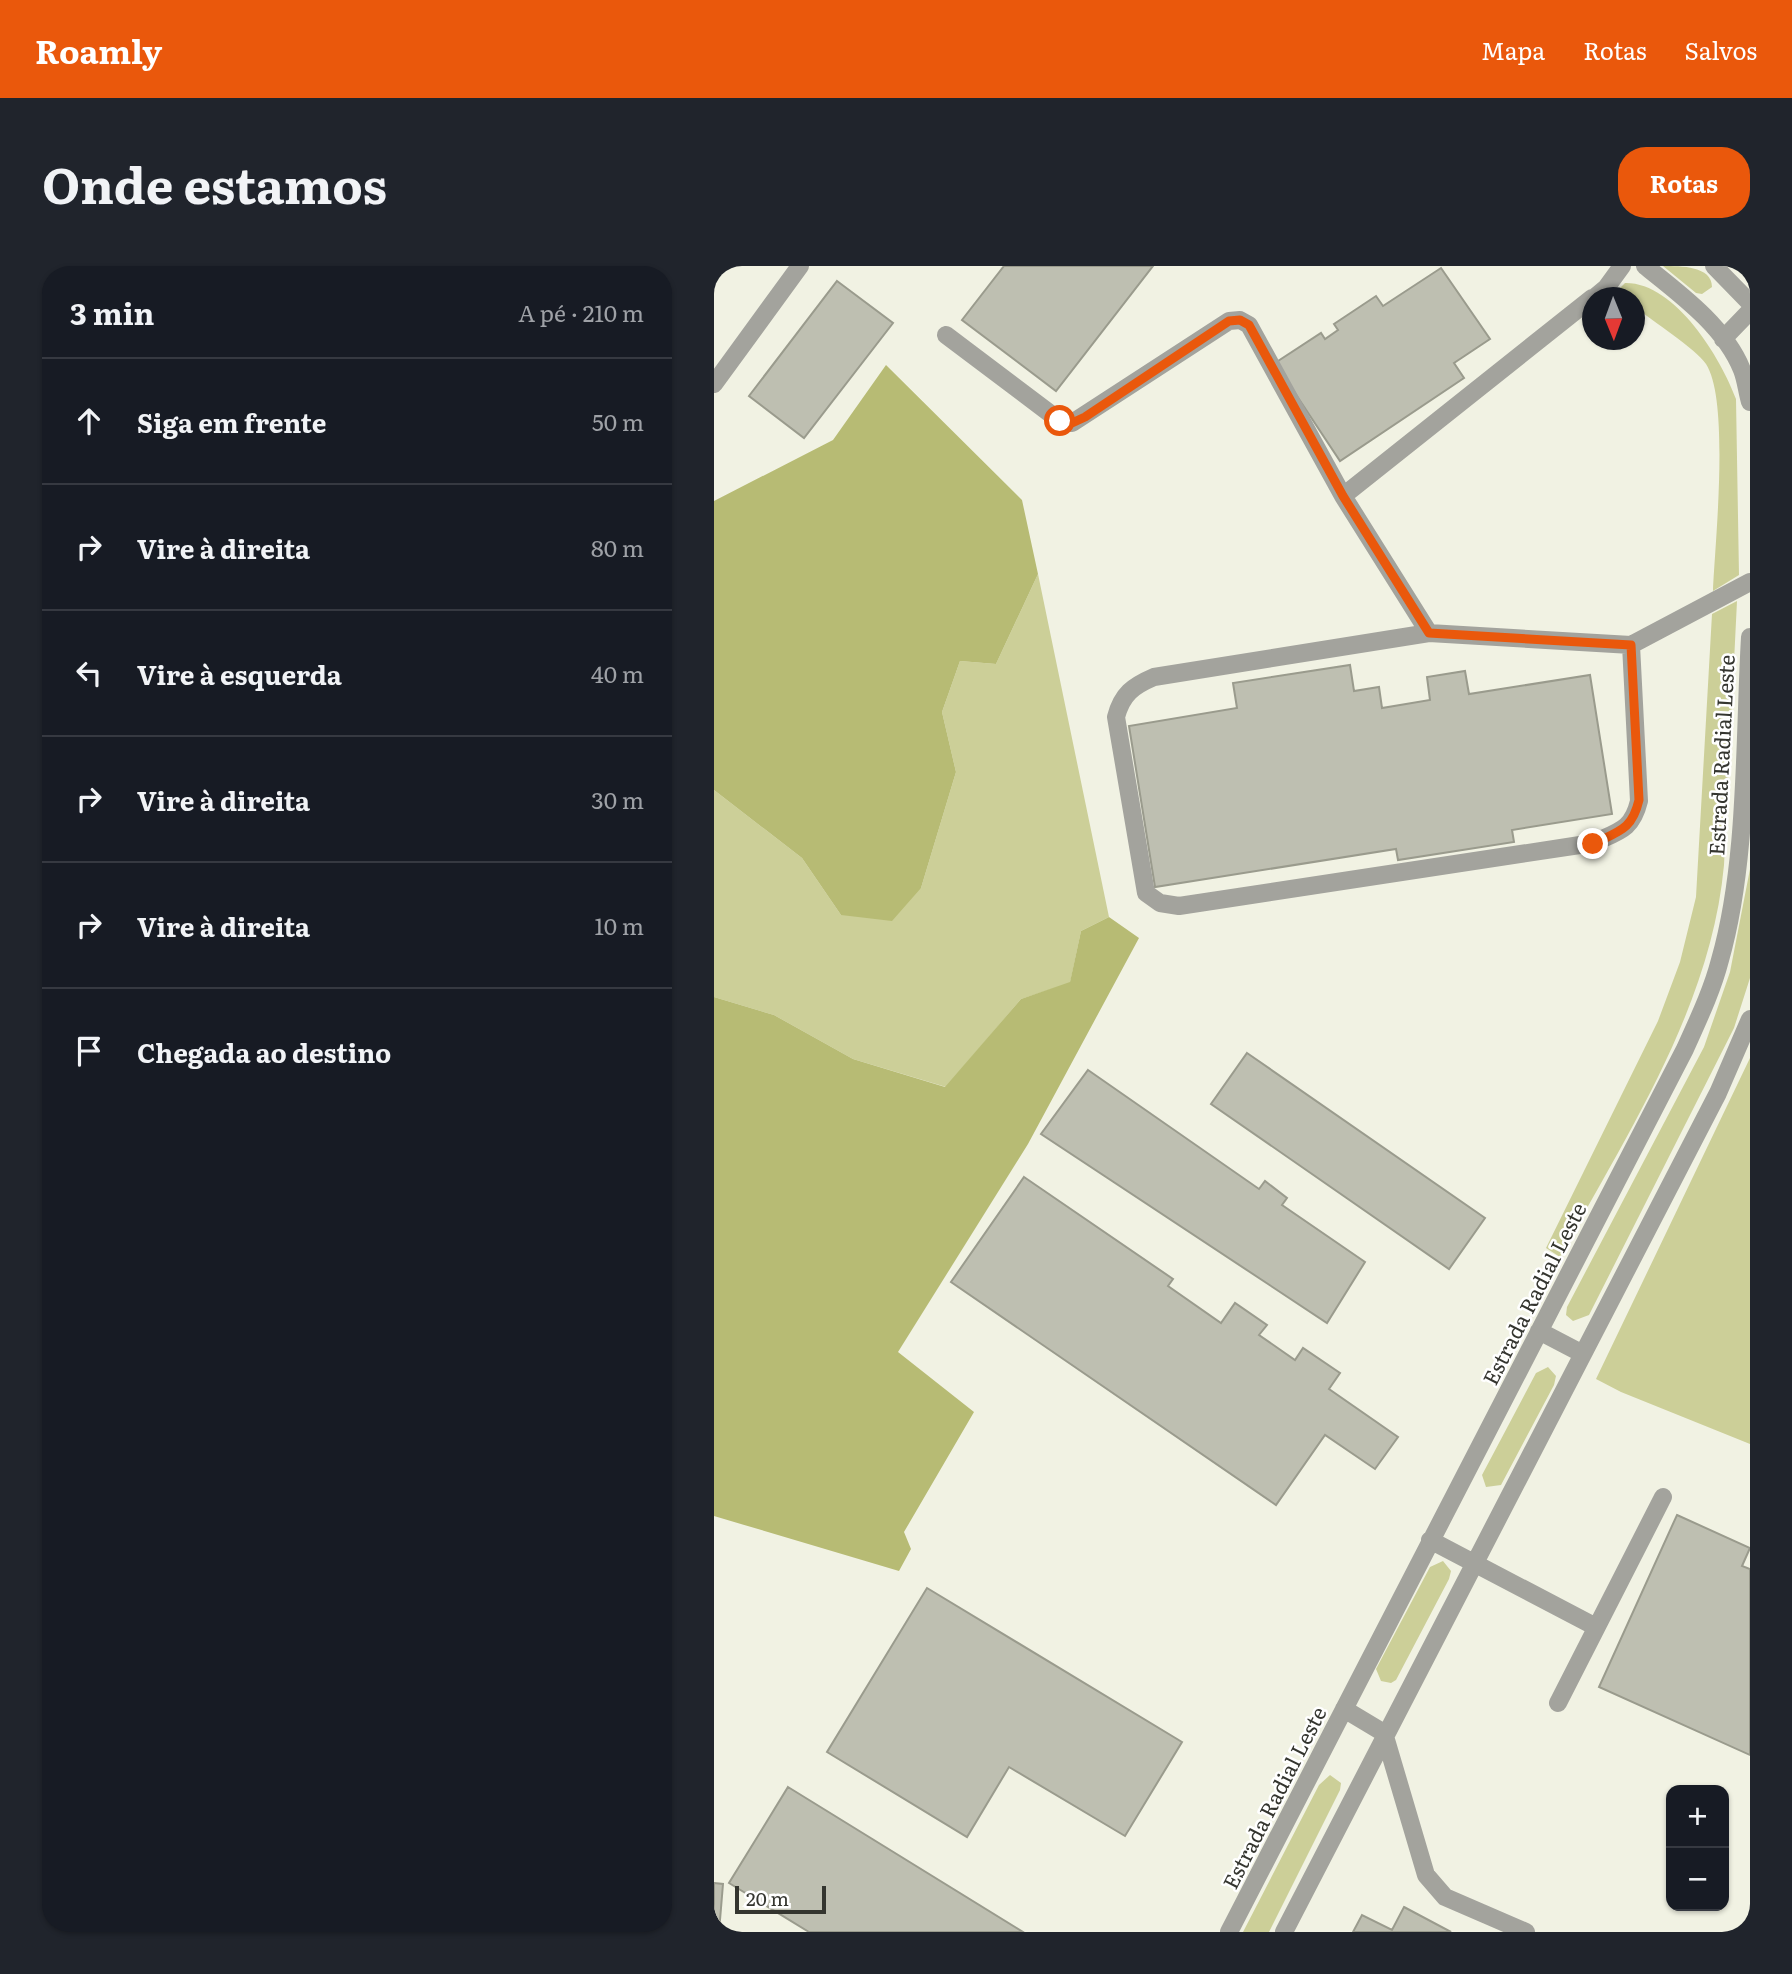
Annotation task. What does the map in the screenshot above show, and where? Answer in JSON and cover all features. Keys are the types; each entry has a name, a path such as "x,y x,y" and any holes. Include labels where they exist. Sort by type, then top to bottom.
{"street":[{"path":"714,384 800,266"},
{"path":"1607,287 1622,266"},
{"path":"1645,266 1688,300 1723,340 1742,370 1750,402"},
{"path":"1714,266 1750,303"},
{"path":"1343,496 1582,307"},
{"path":"1723,340 1750,311"},
{"path":"946,335 1060,421 1072,423 1229,321 1240,320 1249,325 1343,496 1429,633"},
{"path":"1631,645 1639,800 1635,819 1623,829 1593,844 1179,906 1160,903 1146,893 1116,717 1120,702 1132,687 1154,677 1429,633 1631,645 1750,582"},
{"name":"Estrada Radial Leste","path":"1229,1932 1685,1049 1703,1008 1721,960 1744,850 1750,637"},
{"path":"1284,1932 1384,1733 1476,1565 1718,1093 1750,1019"},
{"path":"1539,1331 1583,1354"},
{"path":"1558,1703 1663,1497"},
{"path":"1430,1540 1596,1627"},
{"path":"1344,1709 1384,1733 1426,1875 1446,1897 1526,1932"}],"green space":[{"path":"1663,266 1701,271 1711,280 1712,287 1702,294 1696,293"},
{"path":"1625,283 1644,286 1678,308 1707,344 1736,399 1739,575 1713,591 1719,439 1718,408 1713,382 1701,358 1645,315 1645,287 1621,287"},
{"path":"886,365 1022,500 1038,574 996,664 960,661 942,712 956,772 921,888 892,921 841,915 802,858 714,790 714,501 833,440"},
{"path":"1038,574 1109,917 1081,931 1070,983 1021,999 946,1087 853,1059 774,1015 714,997 714,790 802,858 841,915 921,888 956,772 942,712 960,661 996,664"},
{"path":"1737,601 1724,865 1716,918 1684,1019 1662,1068 1560,1257 1546,1248 1658,1021 1680,962 1696,897 1712,614"},
{"path":"1750,869 1750,978 1734,1028 1589,1315 1573,1321 1566,1315 1567,1307 1704,1047 1730,972"},
{"path":"1109,917 1139,938 1028,1144 898,1352 974,1412 904,1532 911,1549 899,1571 714,1516 714,997 774,1015 853,1059 945,1087 1021,999 1070,982 1081,931"},
{"path":"1750,1058 1750,1444 1621,1392 1596,1379"},
{"path":"1548,1367 1556,1376 1554,1385 1501,1485 1486,1487 1482,1475 1536,1373"},
{"path":"1443,1561 1451,1571 1449,1579 1396,1680 1391,1683 1381,1681 1376,1669 1430,1567"},
{"path":"1330,1775 1341,1783 1340,1790 1269,1932 1243,1932 1319,1785"}],"building":[{"path":"1004,266 1153,266 1056,391 962,320"},
{"path":"1441,268 1490,339 1454,363 1464,378 1340,461 1275,363 1321,333 1325,339 1338,330 1334,324 1376,296 1383,306"},
{"path":"837,281 893,323 804,438 749,396"},
{"path":"1350,665 1354,691 1379,687 1382,708 1430,700 1427,677 1465,671 1469,694 1590,675 1612,814 1512,830 1514,842 1398,860 1396,849 1155,887 1129,726 1237,708 1233,683"},
{"path":"1247,1053 1485,1218 1449,1269 1211,1104"},
{"path":"1088,1070 1259,1189 1265,1181 1287,1198 1282,1205 1365,1262 1327,1323 1041,1134"},
{"path":"1024,1177 1173,1279 1168,1286 1221,1323 1235,1303 1267,1325 1259,1335 1295,1360 1303,1348 1340,1373 1329,1389 1398,1437 1375,1469 1325,1435 1276,1505 951,1282"},
{"path":"1677,1515 1750,1548 1742,1566 1750,1569 1750,1755 1599,1687"},
{"path":"927,1588 1182,1742 1125,1836 1009,1767 967,1837 827,1752"},
{"path":"788,1787 1023,1932 809,1932 729,1883"},
{"path":"714,1883 723,1884 719,1932 714,1932"},
{"path":"1404,1907 1451,1932 1353,1932 1362,1915 1392,1930"}],"route":[{"path":"1060,421 1072,423 1085,417 1229,321 1240,320 1249,325 1343,496 1429,633 1631,645 1639,800 1635,819 1623,829 1593,844"}]}
